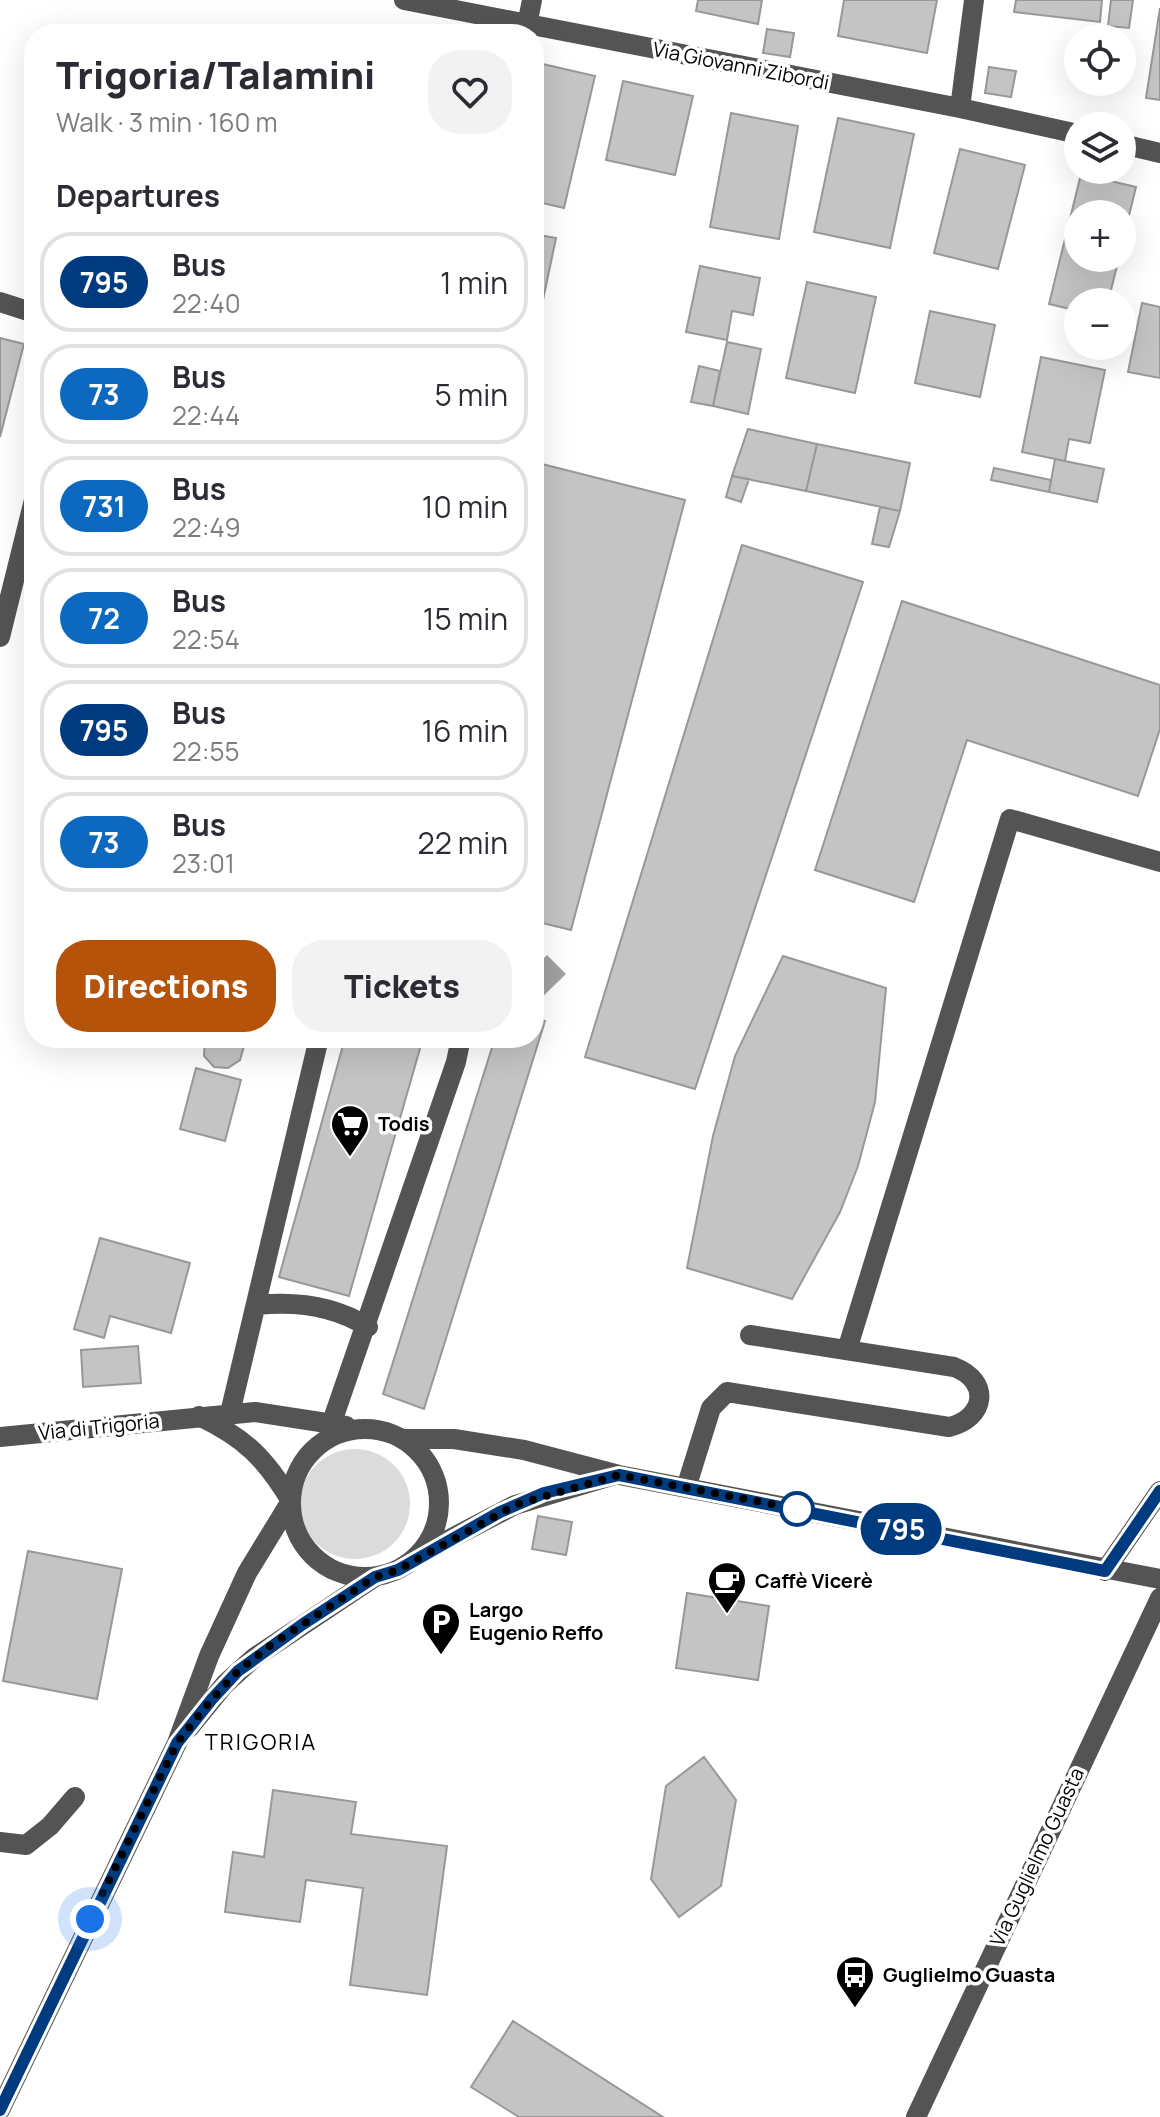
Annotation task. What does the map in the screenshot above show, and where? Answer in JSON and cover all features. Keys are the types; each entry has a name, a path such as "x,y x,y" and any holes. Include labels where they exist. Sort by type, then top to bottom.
{"street":[{"name":"Via Giovanni Zibordi","path":"404,0 488,24"},
{"path":"527,24 532,0"},
{"path":"960,108 974,0"},
{"name":"Via Giovanni Zibordi","path":"544,28 1064,131"},
{"path":"1136,147 1160,153"},
{"path":"0,302 24,310"},
{"path":"0,637 24,540"},
{"path":"847,1350 1010,819 1160,862"},
{"path":"230,1413 317,1048"},
{"path":"332,1422 368,1327 459,1048"},
{"path":"257,1305 285,1302 347,1314 368,1327"},
{"path":"686,1488 711,1408 727,1392 949,1427 971,1417 979,1404 980,1390 967,1372 750,1335"},
{"name":"Via di Trigoria","path":"0,1437 230,1413 268,1413 359,1429"},
{"path":"199,1416 234,1433 261,1456 291,1501"},
{"path":"375,1577 350,1576 326,1567 307,1550 294,1527 291,1501 295,1480 304,1461 319,1445 338,1434 359,1429 381,1431 402,1439 420,1453 432,1472 439,1494 438,1517 431,1539 417,1557"},
{"path":"402,1439 468,1441 524,1450 619,1475 1105,1571 1160,1579"},
{"path":"177,1743 238,1671 271,1645 375,1577 398,1570 515,1505 619,1475"},
{"path":"1105,1571 1160,1491"},
{"path":"0,2110 177,1743 209,1656 247,1573 291,1501"},
{"name":"Via Guglielmo Guasta","path":"916,2117 1160,1598"},
{"path":"0,1842 26,1845 75,1797"}],"shaded area":[{"path":"547,955 566,974 544,995 544,958"},
{"path":"355,1449 376,1453 394,1465 406,1483 410,1504 406,1525 394,1543 376,1555 355,1559 334,1555 316,1543 304,1525 300,1504 304,1483 316,1465 334,1453"}],"building":[{"path":"698,0 762,0 758,24 696,11"},
{"path":"844,0 937,0 927,53 838,36"},
{"path":"1016,0 1102,0 1100,22 1014,12"},
{"path":"1111,0 1133,0 1130,24 1108,24"},
{"path":"1160,8 1160,100 1146,98"},
{"path":"767,29 794,33 790,57 763,53"},
{"path":"544,64 595,76 564,208 544,203"},
{"path":"989,67 1016,71 1011,97 985,93"},
{"path":"623,81 693,96 675,175 606,160"},
{"path":"731,113 798,126 779,239 710,227"},
{"path":"838,118 914,134 890,248 814,232"},
{"path":"960,149 1025,165 998,269 934,253"},
{"path":"1079,184 1136,187 1133,200 1075,200"},
{"path":"544,236 556,238 544,295"},
{"path":"1064,243 1064,272 1116,272 1112,288 1064,288 1064,308 1049,304"},
{"path":"700,266 760,278 753,315 732,311 727,340 686,332"},
{"path":"807,282 876,297 855,393 786,378"},
{"path":"1142,303 1160,307 1160,378 1128,372 1130,360 1136,360 1136,333"},
{"path":"930,311 995,325 980,397 915,383"},
{"path":"0,338 24,344 0,437"},
{"path":"727,342 761,349 748,414 713,406"},
{"path":"1041,357 1105,370 1090,443 1069,439 1065,461 1022,452"},
{"path":"699,366 720,371 713,406 691,402"},
{"path":"748,429 817,444 806,491 732,476"},
{"path":"817,444 910,463 900,511 806,491"},
{"path":"1055,459 1104,469 1097,502 1049,492"},
{"path":"544,465 685,500 571,930 544,923"},
{"path":"994,468 1051,480 1049,492 991,480"},
{"path":"732,476 749,479 741,502 726,497"},
{"path":"880,507 900,511 889,547 872,544"},
{"path":"742,545 863,582 695,1089 585,1057"},
{"path":"902,601 1160,685 1160,729 1138,796 967,740 914,902 815,870"},
{"path":"783,956 886,988 875,1102 858,1166 840,1212 792,1299 687,1268 713,1136 735,1056"},
{"path":"204,1048 243,1048 240,1060 228,1068 214,1067 204,1056"},
{"name":"Todis","path":"342,1048 420,1048 349,1296 279,1277"},
{"path":"492,1048 537,1048 424,1409 383,1394"},
{"path":"196,1068 241,1080 225,1141 180,1129"},
{"path":"100,1238 190,1263 171,1333 110,1316 104,1338 74,1329"},
{"path":"138,1346 141,1383 83,1387 81,1350"},
{"path":"538,1516 572,1522 566,1555 532,1549"},
{"path":"28,1551 122,1569 97,1699 3,1681"},
{"path":"687,1593 769,1606 758,1680 676,1668"},
{"path":"704,1757 736,1800 721,1886 679,1917 651,1879 666,1786"},
{"path":"273,1790 356,1802 351,1834 447,1846 427,1995 350,1985 363,1888 306,1880 300,1922 225,1912 233,1852 264,1857"},
{"path":"513,2021 663,2117 519,2117 471,2087"}],"bus line":[{"name":"795","path":"0,2110 177,1743 238,1671 271,1645 375,1577 398,1570 515,1505 544,1493 619,1475 1105,1571 1160,1491"}],"place":[{"name":"Todis","path":"350,1158"},
{"name":"Caffè Vicerè","path":"727,1615"},
{"name":"Largo Eugenio Reffo","path":"441,1656"},
{"name":"Guglielmo Guasta","path":"855,2009"}],"district":[{"name":"TRIGORIA","path":"261,1742"}],"route":[{"path":"90,1919 177,1743 212,1699 238,1671 271,1645 375,1577 398,1570 515,1505 544,1493 619,1475 803,1510 797,1509"}]}
